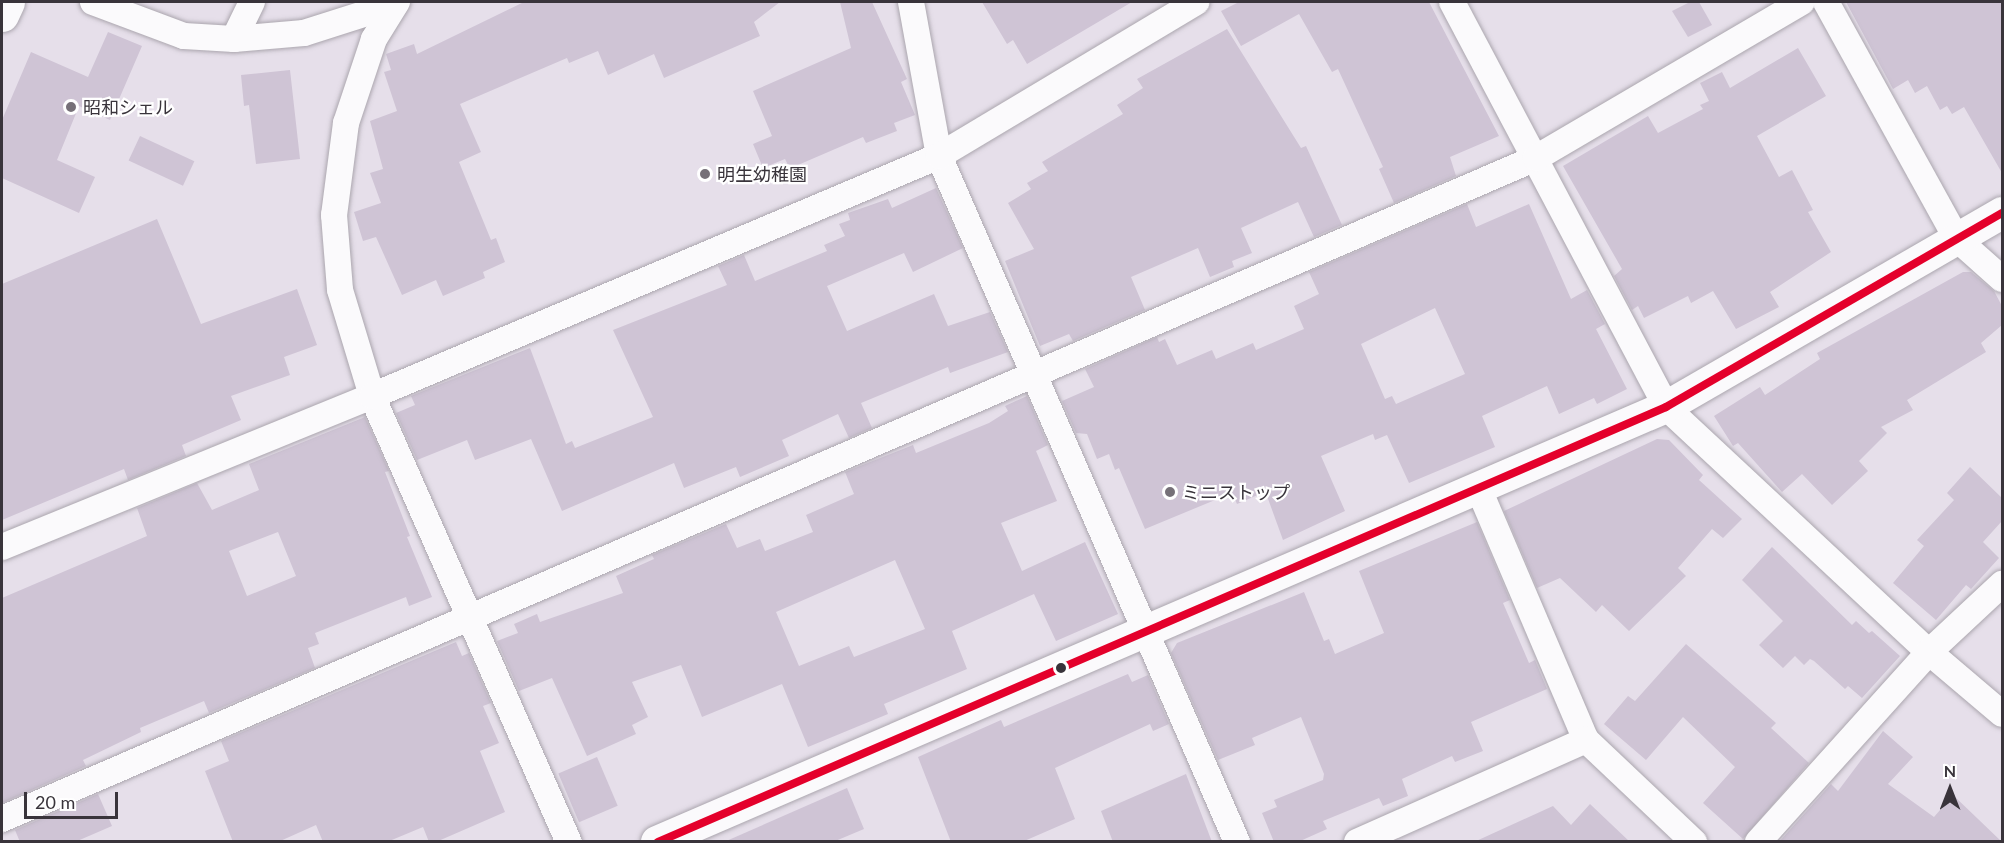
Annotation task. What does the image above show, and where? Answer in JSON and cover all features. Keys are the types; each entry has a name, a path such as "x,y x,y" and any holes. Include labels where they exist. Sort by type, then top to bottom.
{"main road":[{"path":"2,15 8,2"}],"street":[{"path":"93,2 184,36 234,39 304,33 396,3"},
{"path":"234,39 252,2"},
{"path":"911,2 939,156 1149,631 1237,842"},
{"path":"2,547 372,396 939,156 1196,2"},
{"path":"1452,2 1666,407 1929,652 2002,714"},
{"path":"2,819 1034,371 1536,158 1802,2"},
{"path":"1826,2 1957,239 2002,279"},
{"path":"396,3 374,39 354,94 337,174 334,215 340,290 372,396 568,842"},
{"path":"657,842 1666,407 2002,213"},
{"path":"1478,487 1586,740 1694,842"},
{"path":"1758,842 1929,652 2002,584"},
{"path":"1357,842 1586,740"}],"building":[{"path":"524,2 780,2 754,22 760,36 664,78 654,54 608,75 598,51 569,63 567,58 460,104 481,152 459,162 491,240 496,238 505,262 483,272 485,278 443,296 436,280 402,295 376,237 363,241 354,212 381,203 370,173 383,169 370,121 397,111 384,72 391,70 386,54 414,44 417,54"},
{"path":"840,2 872,2 907,79 901,82 915,115 894,123 897,131 866,143 863,137 798,165 789,167 785,159 763,168 753,144 772,136 753,91 851,48"},
{"path":"982,2 1132,2 1027,64 1013,40 1007,44"},
{"path":"1239,2 1429,2 1499,136 1450,157 1456,176 1394,203 1379,169 1383,167 1338,69 1332,72 1299,14 1241,46 1221,11"},
{"path":"1690,2 1699,2 1712,25 1688,37 1672,11"},
{"path":"1846,2 2002,2 2002,173 1964,107 1952,114 1947,106 1940,110 1927,86 1915,93 1908,80 1893,89"},
{"path":"1227,29 1301,148 1306,146 1342,225 1314,237 1298,202 1241,228 1252,253 1232,261 1234,267 1210,277 1198,248 1131,277 1145,310 1073,341 1069,334 1040,346 1005,261 1034,249 1008,203 1031,189 1027,183 1048,171 1042,162 1123,114 1117,105 1143,88 1137,79"},
{"path":"108,32 142,46 110,120 79,106 57,160 95,177 79,213 2,178 2,120 31,52 88,77"},
{"path":"1798,48 1826,96 1757,136 1779,177 1792,170 1813,210 1808,212 1831,252 1770,292 1779,307 1736,329 1713,291 1691,303 1688,296 1644,318 1638,306 1632,310 1614,276 1622,269 1563,166 1648,116 1658,133 1703,109 1700,105 1709,101 1700,83 1722,72 1730,88"},
{"path":"290,70 300,159 256,164 249,105 244,106 241,75"},
{"path":"140,136 194,161 183,186 129,160"},
{"path":"936,188 963,248 913,272 904,253 827,286 847,331 934,294 948,326 990,312 1008,352 950,373 948,367 861,403 872,428 849,438 838,414 782,440 789,456 740,477 736,467 684,488 674,463 562,511 531,439 475,460 467,440 417,460 396,413 415,405 411,396 530,348 566,444 572,441 575,448 653,417 613,330 727,285 718,266 744,255 755,281 827,251 824,245 845,236 839,224 850,220 848,213 888,199 892,208"},
{"path":"1467,204 1476,227 1529,204 1571,299 1587,290 1605,324 1596,329 1627,389 1597,404 1594,398 1559,414 1547,386 1482,416 1495,447 1409,483 1387,435 1375,440 1373,434 1321,456 1345,511 1283,540 1267,496 1261,498 1260,494 1237,504 1232,493 1145,529 1119,468 1115,470 1109,454 1097,459 1087,434 1076,433 1062,401 1094,387 1085,369 1157,337 1159,342 1165,339 1177,365 1212,350 1216,359 1253,343 1256,350 1304,329 1294,306 1319,294 1309,272","holes":["1435,308 1465,374 1396,404 1392,396 1385,399 1361,344"]},
{"path":"157,219 201,324 297,289 317,345 284,357 290,375 231,396 241,420 182,445 186,456 128,480 124,469 2,520 2,284"},
{"path":"1963,272 1971,272 1994,291 2002,306 2002,325 1981,343 1986,352 1907,400 1913,410 1881,427 1887,433 1859,461 1868,471 1832,505 1802,474 1782,492 1738,443 1733,446 1714,416 1760,387 1765,395 1820,359 1817,353"},
{"path":"1027,396 1048,445 1036,451 1057,501 1001,523 1022,571 1085,542 1118,614 1056,641 1034,594 952,631 967,669 884,704 888,714 808,747 782,684 702,717 681,665 632,682 648,717 632,725 636,734 587,756 552,678 519,691 497,641 518,633 514,624 537,614 540,622 623,593 616,576 654,559 652,555 726,524 737,548 760,539 765,551 813,532 806,515 854,494 845,472 913,445 916,453 989,423 1008,411 1005,406","holes":["895,560 925,629 854,657 849,646 799,666 776,612"]},
{"path":"365,417 389,471 385,472 410,536 407,537 432,597 409,606 406,597 315,633 319,644 308,648 315,668 209,713 204,701 140,728 141,732 83,760 86,766 2,803 2,598 147,536 137,508 197,483 212,510 259,490 249,464","holes":["278,532 296,576 247,596 229,551"]},
{"path":"1657,439 1669,440 1703,475 1699,480 1742,519 1723,538 1712,529 1678,568 1686,576 1629,631 1602,605 1596,612 1560,578 1537,588 1504,511"},
{"path":"1970,467 2002,498 2002,521 1983,542 1999,558 1971,589 1966,585 1936,620 1893,583 1924,546 1917,540 1954,500 1947,493"},
{"path":"1477,522 1510,600 1503,603 1529,663 1535,660 1547,689 1471,722 1483,751 1455,762 1452,756 1402,779 1408,796 1383,806 1379,798 1323,821 1327,829 1298,842 1274,842 1262,813 1277,807 1274,800 1323,780 1324,774 1301,717 1252,738 1255,745 1218,760 1171,653 1177,643 1304,592 1324,641 1329,639 1335,654 1384,633 1359,571"},
{"path":"1772,547 1852,625 1856,621 1869,633 1872,631 1900,656 1862,698 1848,686 1845,689 1814,661 1810,659 1804,665 1795,656 1783,668 1759,645 1783,621 1742,580"},
{"path":"456,642 462,656 469,653 491,703 483,706 499,743 480,751 505,812 436,842 429,842 423,827 387,842 323,842 316,825 278,842 233,842 205,771 229,761 221,741"},
{"path":"1686,644 1776,723 1771,728 1809,763 1743,839 1703,803 1735,767 1683,717 1646,760 1604,724 1628,696 1635,701"},
{"path":"1128,674 1132,682 1148,675 1169,724 1153,731 1150,724 1055,768 1075,819 1022,842 951,842 918,757 1001,720 1004,727"},
{"path":"1883,731 1913,757 1888,784 1934,817 1953,795 2002,842 1779,842 1831,784 1838,791"},
{"path":"597,757 618,806 579,822 558,773"},
{"path":"1186,774 1212,842 1113,842 1101,811"},
{"path":"847,788 864,829 833,842 724,842"},
{"path":"98,794 112,826 75,842 20,842 15,830"},
{"path":"1590,804 1630,842 1474,842 1553,806 1571,825"}],"transit line":[{"path":"658,842 1666,407 2002,213"}],"place":[{"name":"昭和シェル","path":"71,107"},
{"name":"明生幼稚園","path":"705,174"},
{"name":"ミニストップ","path":"1170,492"}]}
